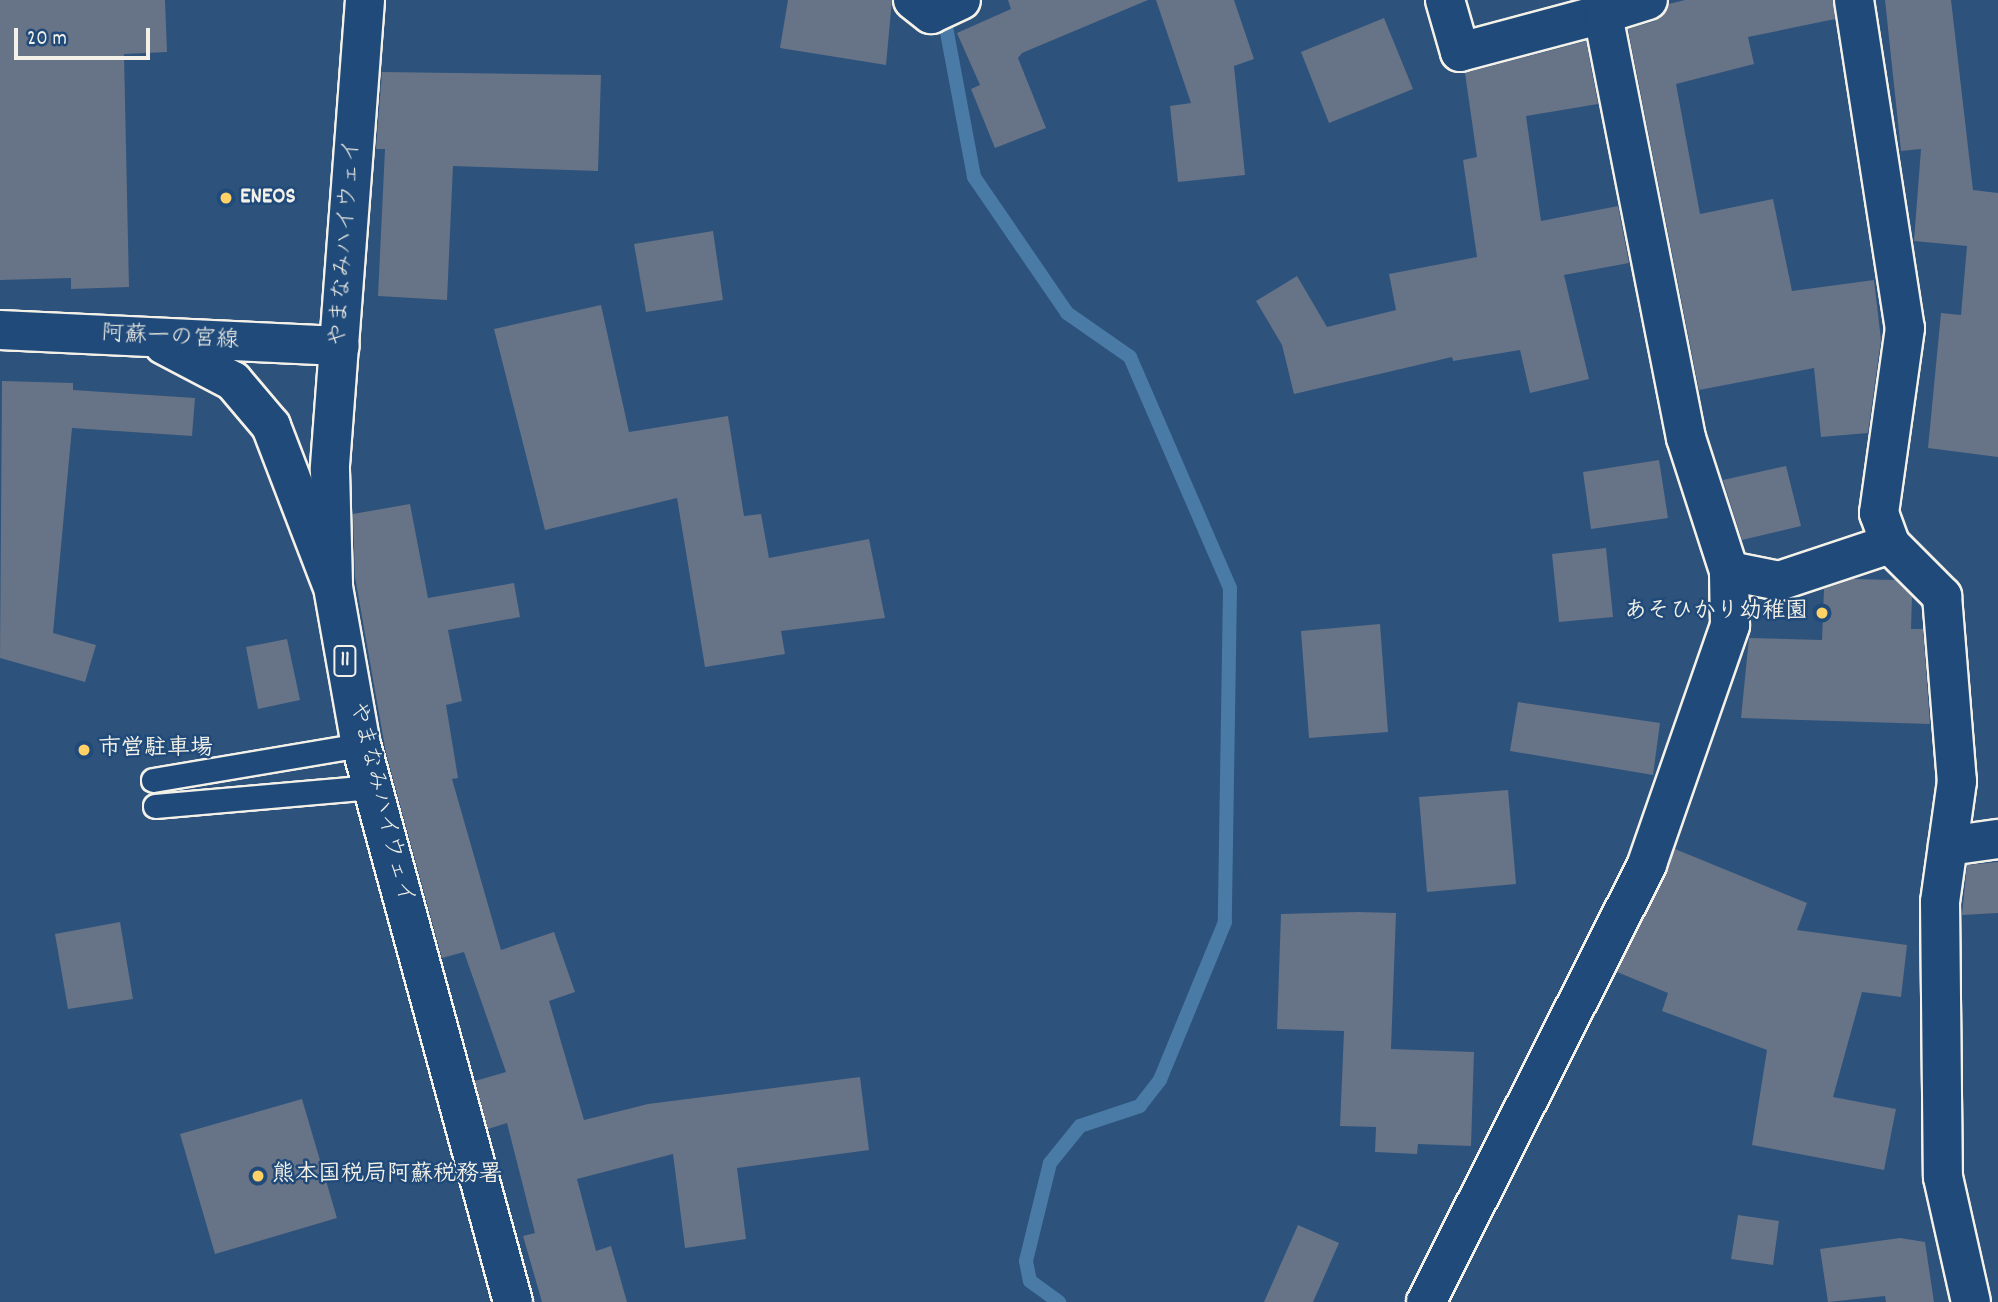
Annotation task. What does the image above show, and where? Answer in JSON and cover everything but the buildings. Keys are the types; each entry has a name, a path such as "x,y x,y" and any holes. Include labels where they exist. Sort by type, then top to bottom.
{"street":[{"name":"やまなみハイウェイ","path":"365,0 330,470 333,587 361,746 513,1302"},
{"path":"913,0 931,14 961,0"},
{"path":"1446,0 1460,52 1648,0"},
{"path":"1854,0 1905,328 1879,513 1890,544 1942,596 1957,781 1940,902 1943,1177 1971,1302"},
{"path":"1426,1302 1647,864 1730,625 1729,571 1686,438 1603,14"},
{"name":"阿蘇一の宮線","path":"0,330 340,346"},
{"path":"153,339 233,380 271,426 333,587"},
{"path":"1729,571 1779,581 1890,544"},
{"path":"1948,846 1998,839"}],"lane":[{"path":"153,780 361,746"},
{"path":"155,806 372,787"}],"waterway":[{"path":"943,11 974,177 1067,313 1130,357 1230,588 1225,922 1160,1080 1140,1106 1080,1126 1050,1163 1026,1261 1030,1281 1059,1302"}],"place":[{"name":"ENEOS","path":"226,198"},
{"name":"あそひかり幼稚園","path":"1822,613"},
{"name":"市営駐車場","path":"84,750"},
{"name":"熊本国税局阿蘇税務署","path":"258,1176"}]}
